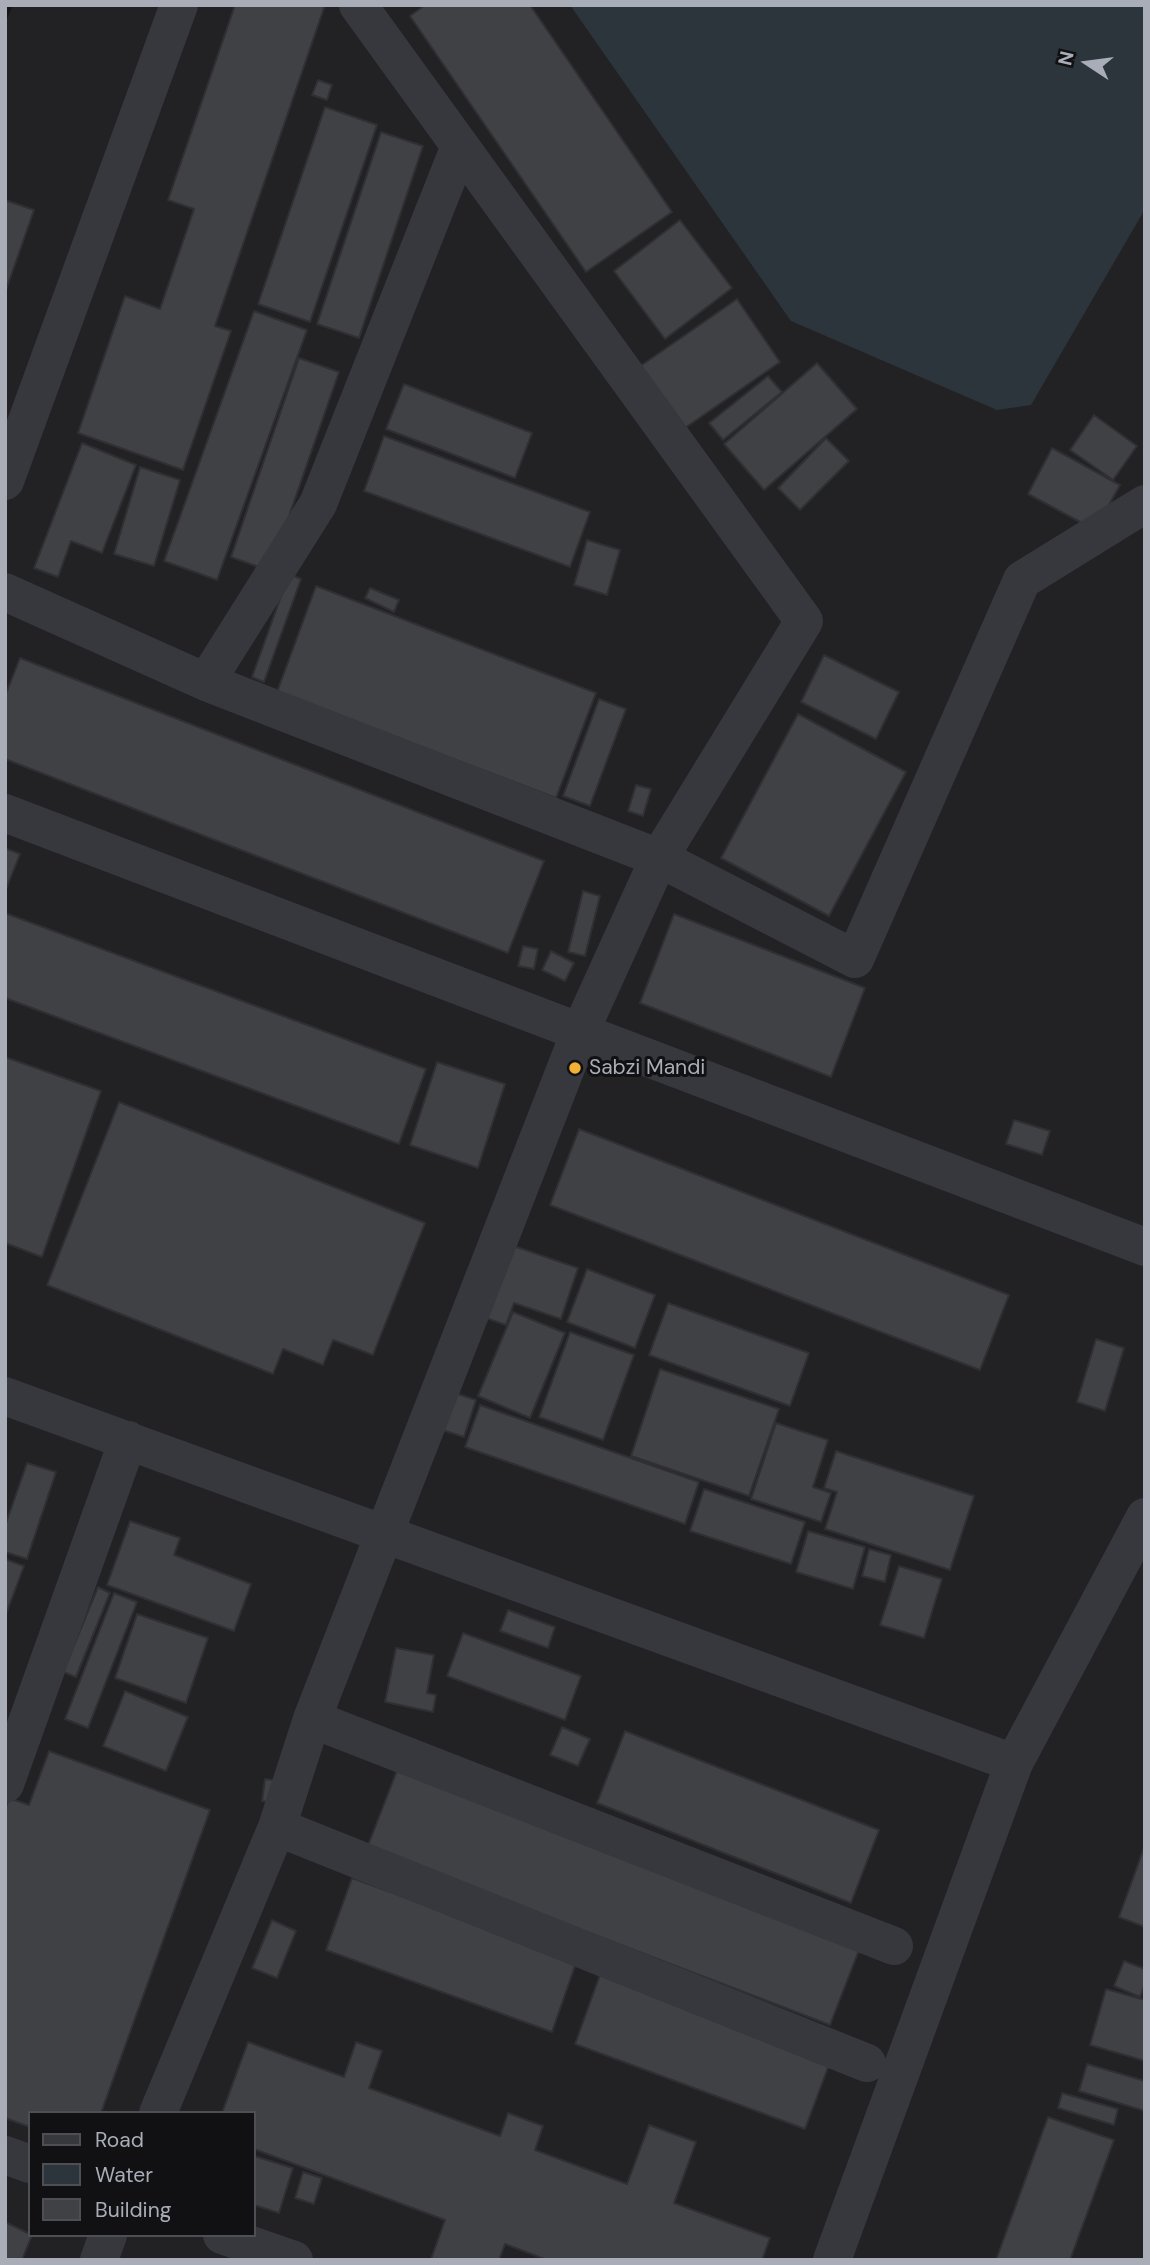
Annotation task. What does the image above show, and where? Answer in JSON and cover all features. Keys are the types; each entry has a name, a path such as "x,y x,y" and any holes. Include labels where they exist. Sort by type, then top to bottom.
{"street":[{"path":"5,480 179,5"},
{"path":"159,2111 277,1827 312,1719 580,1032 659,859 804,621 358,5"},
{"path":"206,682 318,504 460,146"},
{"path":"5,592 206,682 659,859 855,959 1022,580 1145,504"},
{"path":"5,813 1145,1247"},
{"path":"5,1396 1014,1763"},
{"path":"5,1784 128,1440"},
{"path":"832,2260 1014,1763 1145,1517"},
{"path":"312,1719 894,1946"},
{"path":"277,1827 867,2063"},
{"path":"5,2155 28,2163"},
{"path":"99,2260 107,2237"},
{"path":"228,2237 294,2260"}],"shaded area":[{"name":"Sabzi Mandi","path":"13,5 1145,5 1145,2260 5,2260 5,24"}],"water":[{"path":"570,5 1145,5 1145,209 1031,405 997,410 791,321"}],"building":[{"path":"235,5 325,5 215,326 231,331 183,470 78,433 125,296 160,309 194,209 168,200"},
{"path":"425,5 530,5 672,212 586,272 410,16"},
{"path":"318,80 332,85 327,100 312,95"},
{"path":"325,107 377,125 310,322 258,304"},
{"path":"381,132 423,146 359,338 317,324"},
{"path":"5,200 34,210 5,293"},
{"path":"680,220 732,288 665,339 614,271"},
{"path":"737,299 780,362 682,430 639,367"},
{"path":"254,311 307,330 217,580 164,561"},
{"path":"299,358 339,372 270,571 231,557"},
{"path":"817,363 857,409 764,490 724,444"},
{"path":"768,376 782,392 723,440 709,423"},
{"path":"404,384 532,433 515,478 386,429"},
{"path":"1094,415 1137,446 1113,480 1070,450"},
{"path":"384,436 590,512 570,567 364,491"},
{"path":"826,438 849,461 800,510 778,488"},
{"path":"82,443 136,465 102,553 71,541 58,577 34,568"},
{"path":"1052,448 1120,485 1095,530 1028,494"},
{"path":"140,467 180,480 154,566 114,554"},
{"path":"587,540 620,550 607,595 574,585"},
{"path":"289,574 301,579 264,682 252,677"},
{"path":"316,586 596,693 556,798 277,692"},
{"path":"370,588 399,600 394,612 365,598"},
{"path":"824,655 899,692 876,739 801,702"},
{"path":"20,658 544,861 508,953 5,759 5,696"},
{"path":"599,699 626,709 590,806 563,796"},
{"path":"798,714 906,772 829,916 721,858"},
{"path":"636,785 651,789 643,816 628,811"},
{"path":"5,848 20,854 5,892"},
{"path":"583,891 600,896 585,956 568,952"},
{"path":"5,913 426,1069 399,1144 5,998"},
{"path":"674,914 865,988 831,1077 640,1003"},
{"path":"523,946 538,949 534,969 518,966"},
{"path":"551,951 574,963 565,981 542,970"},
{"path":"5,1057 101,1091 42,1257 5,1243"},
{"path":"437,1062 505,1084 478,1168 410,1145"},
{"path":"119,1102 425,1223 373,1355 333,1340 323,1365 283,1349 273,1374 47,1285"},
{"path":"1014,1120 1050,1131 1042,1155 1006,1144"},
{"path":"579,1129 1009,1295 980,1370 550,1205"},
{"path":"508,1244 578,1268 561,1319 514,1303 506,1325 483,1317"},
{"path":"587,1269 655,1295 635,1348 567,1322"},
{"path":"668,1303 809,1353 790,1406 649,1355"},
{"path":"513,1312 565,1333 530,1418 478,1396"},
{"path":"570,1332 634,1355 603,1440 539,1417"},
{"path":"1096,1339 1124,1348 1105,1411 1077,1402"},
{"path":"660,1369 779,1409 749,1496 631,1456"},
{"path":"449,1391 476,1400 464,1437 436,1428"},
{"path":"480,1405 699,1482 685,1524 465,1447"},
{"path":"776,1423 828,1440 813,1487 831,1493 821,1522 751,1499"},
{"path":"836,1451 974,1496 950,1570 825,1529 837,1492 824,1488"},
{"path":"27,1463 56,1472 27,1559 5,1552 5,1526"},
{"path":"704,1489 805,1522 791,1564 690,1531"},
{"path":"130,1521 180,1538 174,1555 251,1584 234,1631 107,1585"},
{"path":"808,1531 865,1547 853,1589 796,1572"},
{"path":"869,1549 891,1555 885,1582 862,1576"},
{"path":"5,1559 24,1566 5,1617"},
{"path":"899,1566 942,1579 924,1638 880,1625"},
{"path":"98,1587 110,1593 76,1677 63,1672"},
{"path":"114,1593 137,1602 88,1728 65,1719"},
{"path":"508,1610 555,1627 548,1648 500,1631"},
{"path":"137,1614 208,1638 186,1703 115,1678"},
{"path":"463,1633 581,1676 565,1720 447,1676"},
{"path":"396,1648 434,1655 427,1693 436,1695 433,1712 385,1702"},
{"path":"125,1691 188,1717 166,1771 103,1746"},
{"path":"562,1727 590,1739 578,1766 550,1755"},
{"path":"625,1731 879,1830 851,1903 597,1803"},
{"path":"49,1751 210,1810 102,2111 28,2111 28,2126 5,2118 5,1810 9,1798 29,1805"},
{"path":"398,1768 861,1945 830,2025 367,1848"},
{"path":"265,1779 281,1781 277,1803 262,1801"},
{"path":"1145,1845 1145,1927 1119,1917"},
{"path":"352,1878 577,1960 552,2032 326,1950"},
{"path":"272,1920 296,1931 277,1978 252,1968"},
{"path":"1124,1961 1145,1969 1145,1984 1140,1997 1114,1986"},
{"path":"601,1972 832,2057 805,2129 575,2044"},
{"path":"1106,1989 1145,2000 1145,2061 1090,2045"},
{"path":"248,2042 344,2077 356,2042 382,2051 369,2088 500,2136 508,2113 543,2126 535,2150 627,2184 649,2125 696,2142 674,2203 770,2238 762,2260 547,2260 505,2244 499,2260 431,2259 445,2220 256,2150 256,2111 223,2111"},
{"path":"1087,2064 1145,2081 1145,2111 1079,2091"},
{"path":"1062,2093 1118,2109 1114,2125 1058,2108"},
{"path":"1048,2117 1114,2140 1070,2260 996,2260"},
{"path":"256,2157 293,2168 279,2213 256,2206"},
{"path":"303,2172 322,2178 314,2204 295,2198"},
{"path":"5,2222 31,2237 22,2260 5,2260"}],"place":[{"name":"Sabzi Mandi","path":"575,1068"}]}
